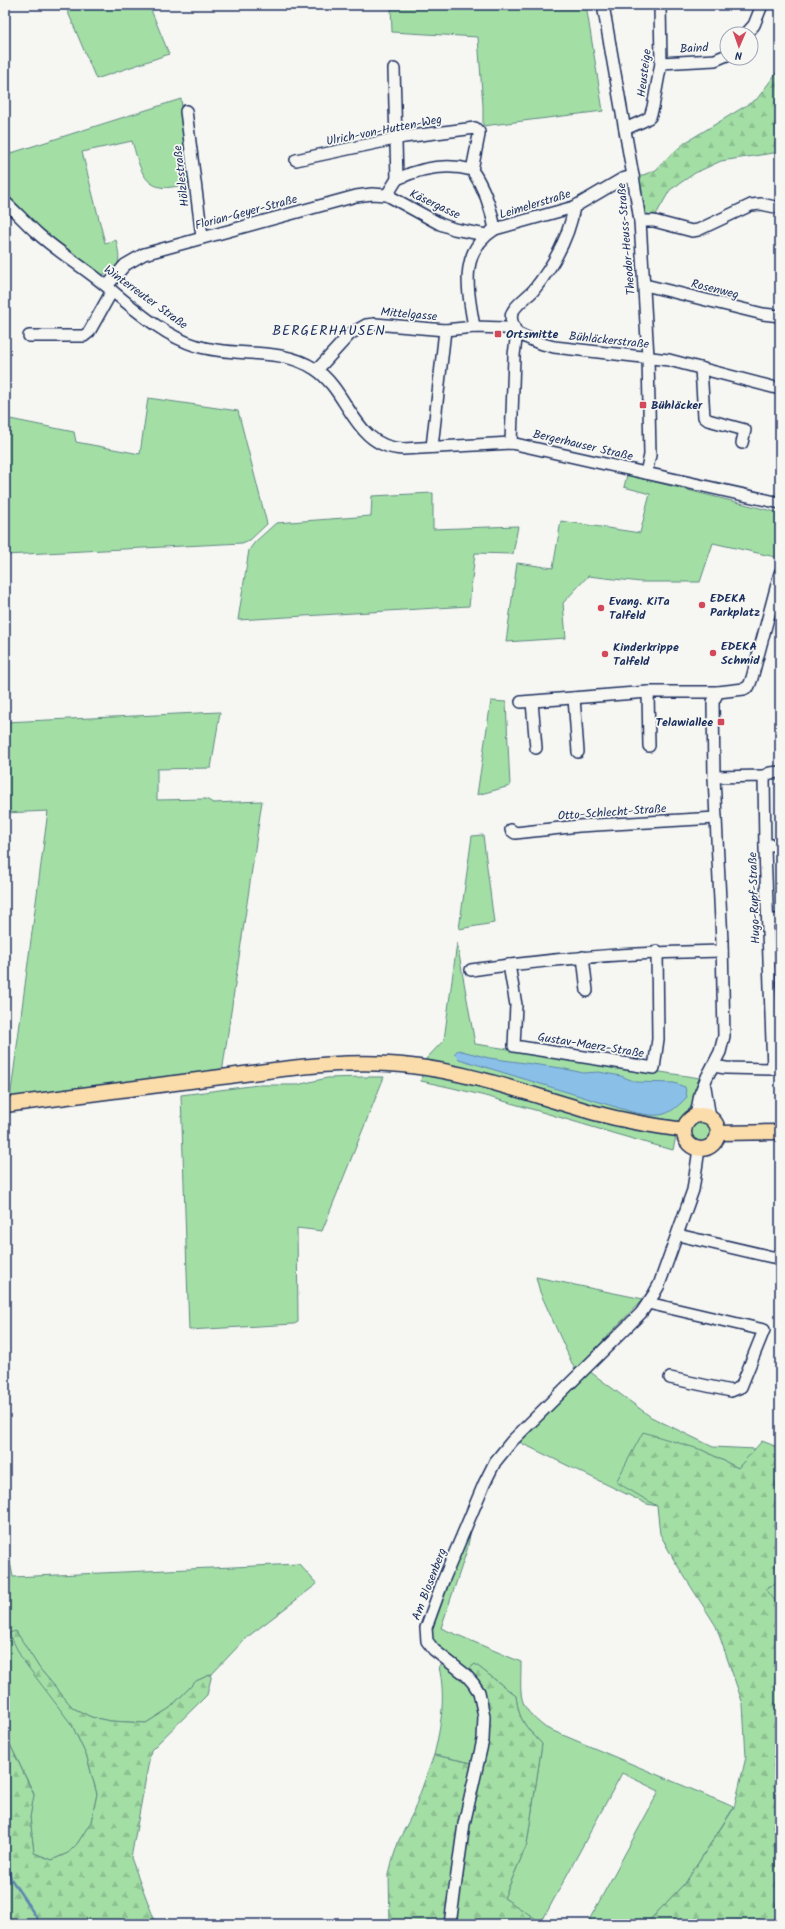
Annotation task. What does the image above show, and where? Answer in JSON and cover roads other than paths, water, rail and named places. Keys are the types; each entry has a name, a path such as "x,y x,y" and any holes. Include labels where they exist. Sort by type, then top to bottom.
{"main road":[{"path":"5,1105 288,1068 344,1064 381,1064 411,1066 462,1074 595,1113 654,1126 684,1130"},
{"path":"696,1116 710,1118 716,1125 718,1133 713,1144 709,1147 699,1149 694,1148 686,1142 684,1130 687,1122 696,1116"},
{"path":"718,1133 780,1132"}],"street":[{"name":"Theodor-Heuss-Straße","path":"603,5 624,129 634,176 640,221 648,358 650,443 646,473"},
{"name":"Heusteige","path":"624,129 643,121 650,116 661,63 660,5"},
{"path":"752,26 762,5"},
{"name":"Baind","path":"661,63 715,60 719,58"},
{"path":"387,195 397,179 394,69"},
{"name":"Hölzlestraße","path":"186,111 202,237"},
{"name":"Ulrich-von-Hutten-Weg","path":"296,160 396,139 471,128 478,129 479,136 478,147 472,170"},
{"path":"397,179 434,167 448,166 472,170"},
{"name":"Leimelerstraße","path":"472,170 482,184 487,195 491,232 574,207 622,179 634,176"},
{"name":"Florian-Geyer-Straße","path":"29,336 84,336 89,332 110,289 125,265 144,254 356,196 372,194 387,195"},
{"name":"Käsergasse","path":"387,195 440,224 454,229 491,232"},
{"name":"Winterreuter Straße","path":"5,202 38,234 163,329 196,346 210,350 282,356 299,361 317,370 326,378 367,434 378,444"},
{"path":"640,221 654,221 692,231 698,230 750,205 761,204 780,208"},
{"path":"511,443 516,333 511,315 532,291 554,262 561,250 572,219 574,207"},
{"path":"474,327 468,288 468,267 473,251 491,232"},
{"name":"Rosenweg","path":"644,285 763,314 780,316"},
{"name":"Mittelgasse","path":"317,370 350,334 366,325 394,324 445,330 474,327 505,328 516,333"},
{"path":"432,447 445,330"},
{"name":"Bühläckerstraße","path":"516,333 539,343 569,350 648,358 701,368 780,389"},
{"path":"701,368 704,417 708,420 745,430 742,443"},
{"name":"Bergerhauser Straße","path":"378,444 392,449 511,443 780,503"},
{"path":"536,748 527,702 648,692 718,692 744,689 749,686 780,573"},
{"path":"648,692 649,746"},
{"path":"696,1116 698,1103 704,1085 720,1052 724,1036 722,951 714,777 713,702 718,692"},
{"path":"574,698 578,752"},
{"path":"714,777 764,776 770,773 780,772"},
{"name":"Hugo-Rupf-Straße","path":"713,1066 726,1068 777,1069 775,993 768,920 764,776"},
{"name":"Otto-Schlecht-Straße","path":"511,830 515,833 579,826 716,818"},
{"path":"765,845 780,845"},
{"path":"768,920 780,920"},
{"path":"471,970 583,957 657,951 722,951"},
{"name":"Gustav-Maerz-Straße","path":"509,965 516,1005 514,1046 654,1068 658,1039 657,951"},
{"path":"583,957 587,990"},
{"path":"704,1085 710,1118"},
{"name":"Am Blosenberg","path":"450,1924 464,1824 483,1740 484,1716 479,1692 466,1675 434,1650 426,1641 426,1628 443,1581 495,1462 512,1441 641,1313 659,1285 693,1190 699,1149"},
{"path":"678,1235 772,1257 776,1257 780,1254"},
{"path":"648,1303 764,1330 741,1387 738,1390 731,1391 670,1378"}],"water":[{"path":"458,1050 489,1058 561,1068 583,1073 599,1072 621,1076 636,1082 674,1083 685,1087 687,1097 680,1104 662,1115 649,1115 632,1112 459,1059 454,1054"}],"waterway":[{"path":"5,1853 11,1879 41,1924"}],"place":[{"name":"Ortsmitte","path":"498,334"},
{"name":"Bühläcker","path":"643,405"},
{"name":"EDEKA Parkplatz","path":"702,605"},
{"name":"Evang. KiTa Talfeld","path":"601,608"},
{"name":"EDEKA Schmid","path":"713,653"},
{"name":"Kinderkrippe Talfeld","path":"605,654"},
{"name":"Telawiallee","path":"721,722"}],"district":[{"name":"BERGERHAUSEN","path":"329,330"}]}
